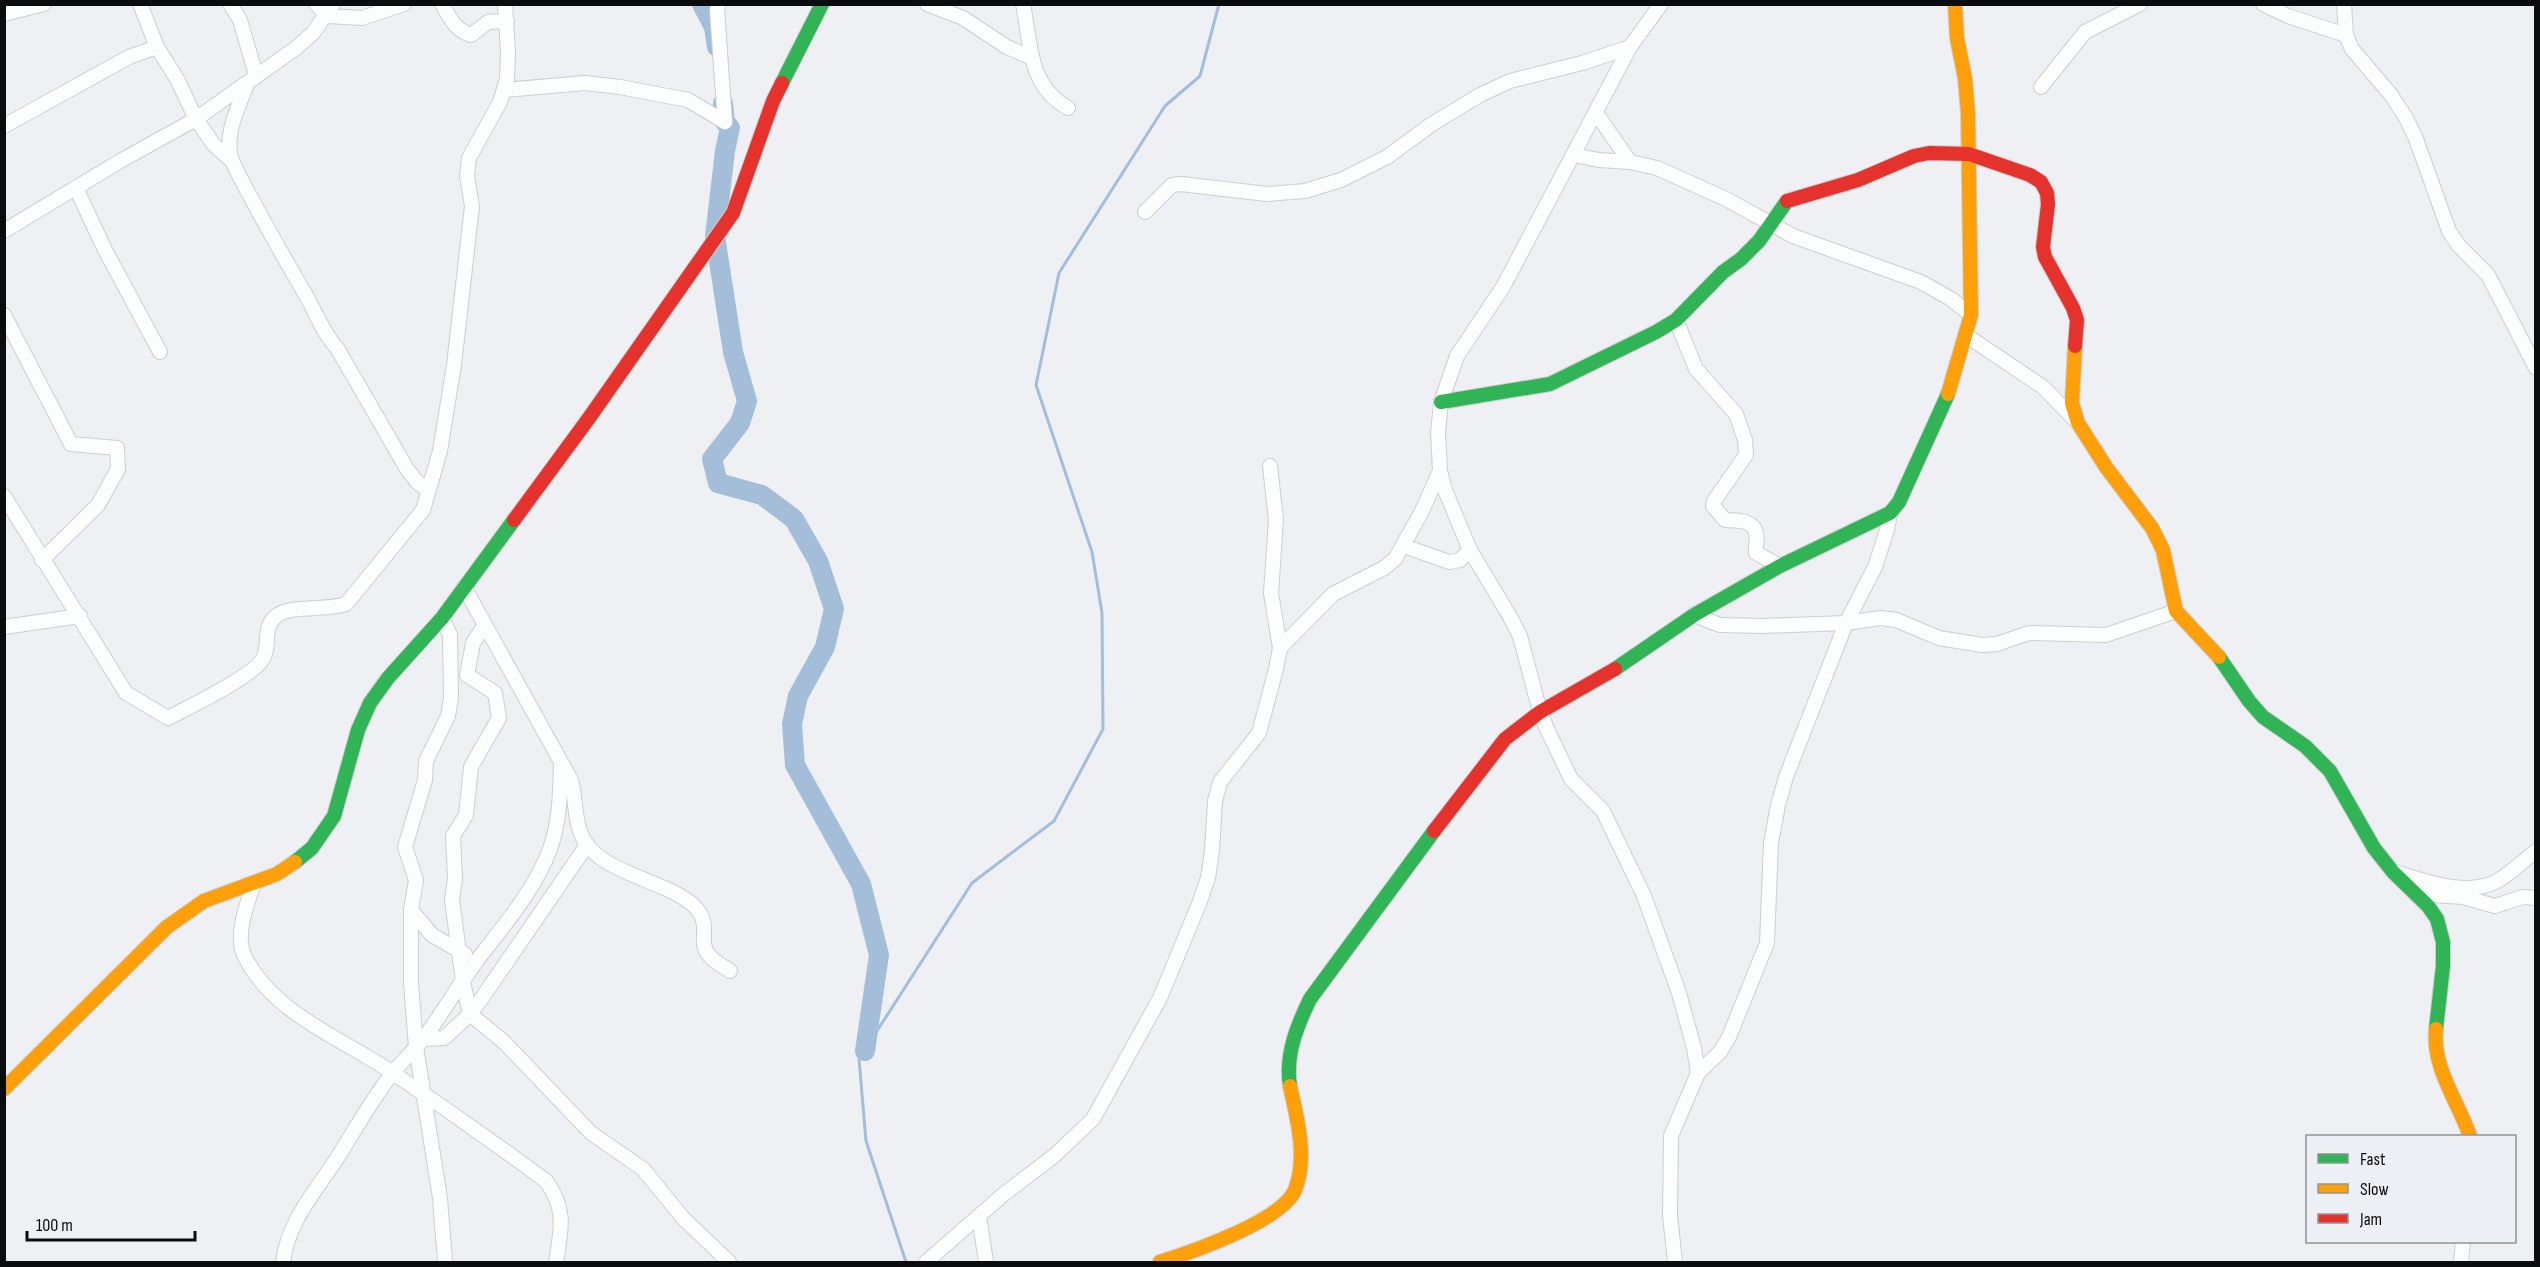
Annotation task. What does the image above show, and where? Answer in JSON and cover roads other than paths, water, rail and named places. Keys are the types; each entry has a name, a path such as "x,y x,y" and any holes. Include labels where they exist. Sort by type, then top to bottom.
{"street":[{"path":"4,14 44,4"},
{"path":"140,4 157,46 177,79 196,119 214,145 232,161"},
{"path":"230,4 240,20 252,78 232,123 229,138 229,152 232,161 328,338 407,469 417,482 428,490"},
{"path":"316,4 362,18 404,4"},
{"path":"442,4 450,21 462,32 471,35 488,22 507,21"},
{"path":"4,496 126,693 168,718 216,693 264,659 268,627 275,617 286,611 334,608 346,604 423,510 440,451 454,366 462,278 472,206 467,176 469,158 500,102 507,79 505,4"},
{"path":"504,90 585,83 620,87 688,100 725,122 717,10 719,4"},
{"path":"4,1089 167,927 204,901 254,884 296,862 324,833 334,816 358,730 370,703 388,678 442,618 679,293 710,243 733,213 773,101 822,4"},
{"path":"927,4 963,18 1007,47 1032,58"},
{"path":"1023,4 1037,75 1050,97 1068,108"},
{"path":"1661,4 1630,47 1503,287 1457,356 1442,402 1438,433 1440,471 1445,490 1470,550 1520,636 1540,712 1571,779 1603,811 1644,896 1679,993 1698,1073"},
{"path":"1160,1263 1215,1242 1273,1214 1291,1198 1296,1188 1300,1165 1299,1130 1289,1078 1290,1053 1297,1025 1310,999 1411,860 1504,739 1540,712 1614,669 1694,615 1780,566 1890,513 1899,502 1943,409 1967,336 1971,315 1969,154 1965,78 1957,38 1955,4"},
{"path":"2041,87 2085,32 2140,4"},
{"path":"2263,4 2288,16 2346,35"},
{"path":"2344,4 2346,35 2352,49 2391,95 2406,118 2416,139 2449,231 2459,246 2488,275 2535,368"},
{"path":"4,231 122,160 196,119 296,48 330,10"},
{"path":"4,126 129,57 157,46"},
{"path":"1145,212 1172,185 1181,184 1267,194 1305,191 1341,180 1387,157 1432,124 1480,95 1510,81 1582,63 1630,47"},
{"path":"1596,113 1630,162"},
{"path":"1442,402 1550,384 1676,321 1723,272 1741,259 1759,241 1782,205 1796,196 1858,180 1914,156 1929,153 1969,154 2030,175 2041,182 2047,193 2045,257 2073,308 2077,320 2072,402 2078,423 2089,444 2152,528 2163,550 2176,611 2184,622 2216,651 2249,701 2263,717 2305,746 2330,771 2363,830 2393,872 2418,894 2437,919 2443,942 2436,1053 2447,1086 2469,1135"},
{"path":"1574,155 1599,160 1630,162 1666,172 1806,241 1921,282 1951,299 1971,315"},
{"path":"76,188 104,248 160,352"},
{"path":"4,315 71,444 117,448 118,469 98,505 42,560"},
{"path":"1676,321 1696,369 1736,414 1745,440 1746,455 1714,501 1713,506 1725,520 1742,521 1754,528 1757,533 1756,553 1780,566"},
{"path":"1967,336 2043,387 2078,423"},
{"path":"926,1263 1004,1194 1054,1156 1093,1119 1160,998 1208,878 1215,801 1220,782 1259,733 1281,648 1271,593 1276,520 1270,466"},
{"path":"1281,648 1333,594 1384,568 1395,558 1404,546 1440,471"},
{"path":"1675,1263 1670,1215 1671,1136 1698,1073 1720,1052 1729,1037 1767,943 1772,843 1778,805 1786,777 1846,623 1875,567 1890,513"},
{"path":"1404,546 1449,562 1461,560 1470,550"},
{"path":"464,587 571,780 575,795 577,826 587,845 608,861 672,891 693,904 705,923 704,944 707,953 730,971"},
{"path":"1694,615 1720,625 1800,626 1846,623 1872,618 1896,620 1939,638 1982,645 1996,644 2029,633 2106,635 2176,611"},
{"path":"4,627 80,616"},
{"path":"442,618 450,635 451,698 448,716 426,761 425,780 405,847 416,880 411,910 411,983 420,1043 423,1095 440,1198 445,1263"},
{"path":"485,625 473,643 467,675 495,693 499,718 471,767 466,815 453,836 455,878 452,900 463,982 470,1014 504,1042 591,1133 643,1169 683,1218 729,1263"},
{"path":"283,1263 286,1243 302,1208 339,1155 364,1111 393,1072 420,1043 527,894 550,848 559,813 561,764"},
{"path":"420,1043 444,1038 470,1014 531,930 587,845"},
{"path":"2393,872 2456,887 2485,886 2498,881 2535,851"},
{"path":"254,884 243,917 243,952 257,978 284,1005 393,1072 546,1181 557,1196 561,1212 556,1263"},
{"path":"2418,894 2463,897 2495,906 2523,897 2535,898"},
{"path":"411,910 432,935 477,962"},
{"path":"979,1216 986,1263"},
{"path":"2461,1263 2463,1243"}],"waterway":[{"path":"702,4 714,27 717,47"},
{"path":"906,1262 866,1141 859,1059 972,883 1054,821 1103,729 1102,613 1092,552 1036,385 1059,273 1165,106 1200,76 1219,4"},
{"path":"723,103 725,122 730,128 715,236 733,352 747,401 740,423 712,459 718,483 762,495 794,519 818,561 834,609 825,647 798,696 792,724 795,765 861,884 879,955 865,1051"}]}
